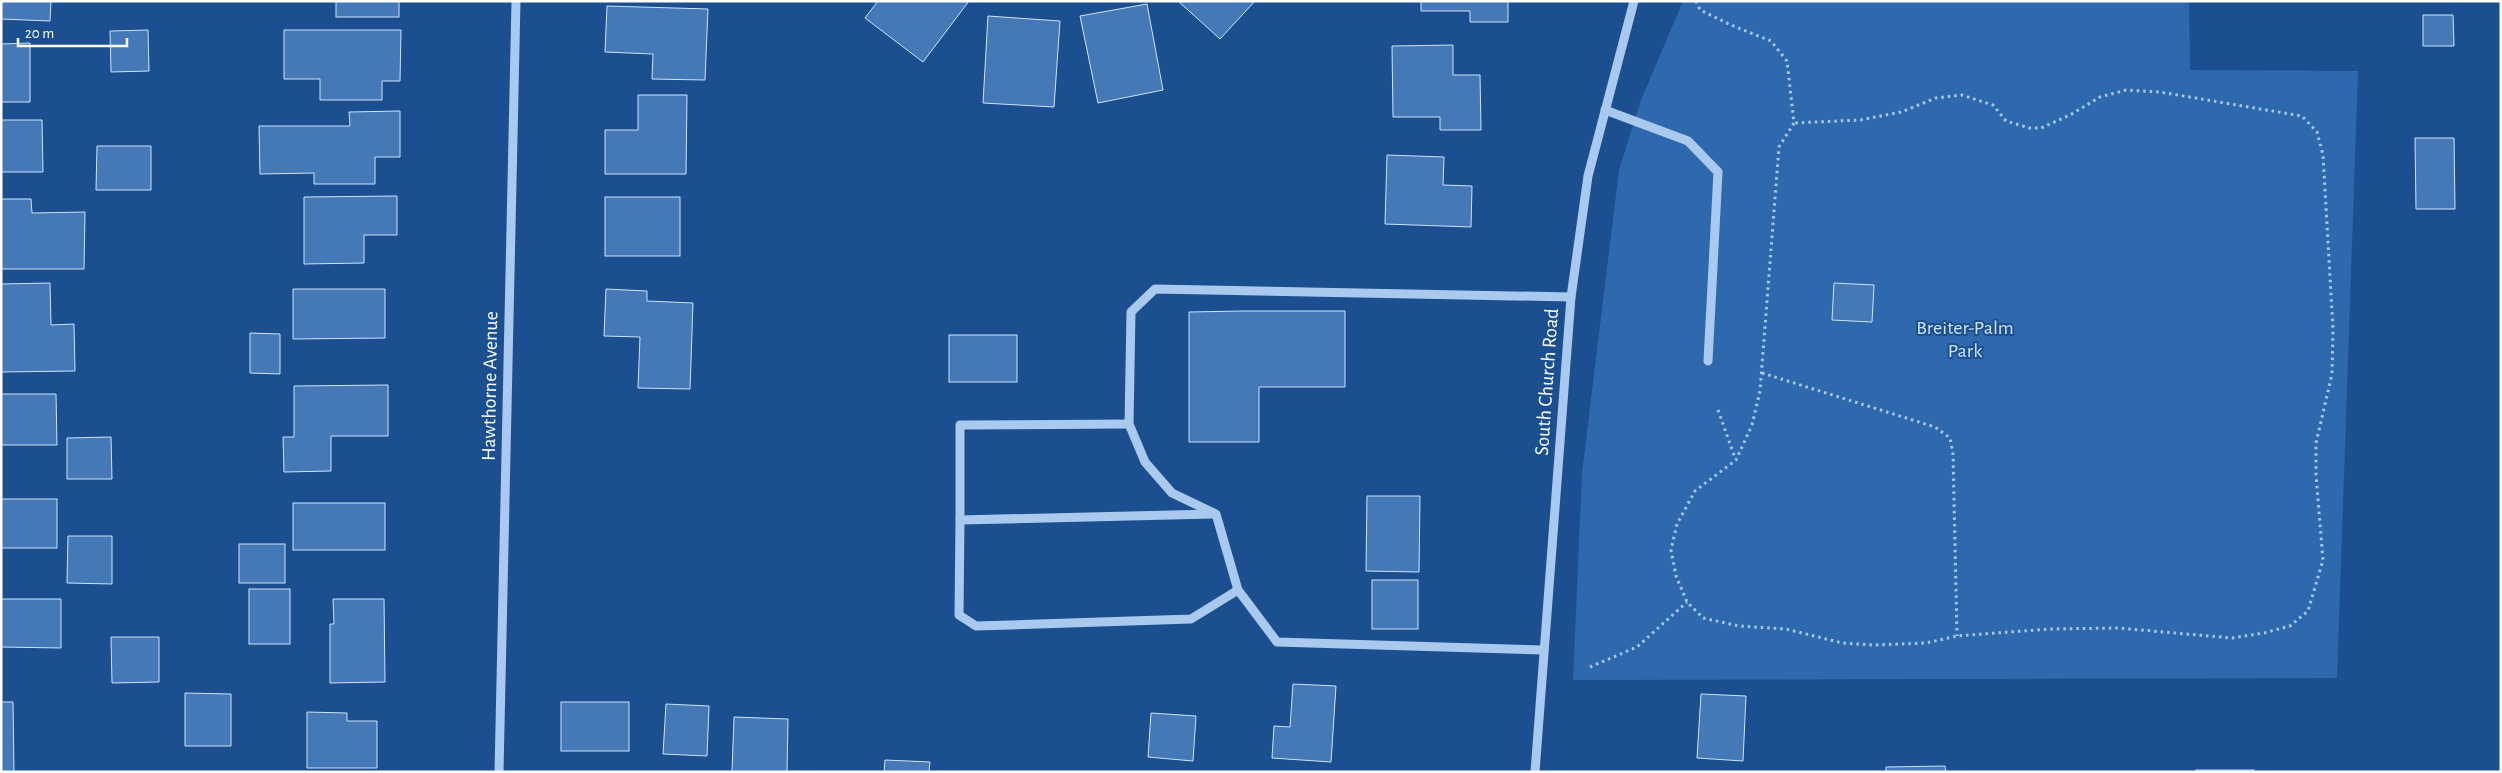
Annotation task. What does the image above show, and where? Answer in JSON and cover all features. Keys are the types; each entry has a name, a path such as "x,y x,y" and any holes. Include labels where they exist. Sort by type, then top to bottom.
{"street":[{"name":"Hawthorne Avenue","path":"499,772 516,1"},
{"name":"South Church Road","path":"1535,772 1571,297 1588,176 1634,1"},
{"path":"1606,110 1688,141 1718,172 1708,362"},
{"path":"1544,650 1277,642 1238,590 1216,514 1172,493 1145,462 1129,424 1132,312 1154,289 1571,297"},
{"path":"1129,424 960,426 959,615 976,626 1191,619 1238,590"},
{"path":"960,520 1216,514"}],"path":[{"path":"1696,1 1700,10 1730,25 1772,40 1787,61 1794,123 1779,147 1762,373 1752,425 1736,460 1695,491 1678,524 1671,550 1676,576 1687,602 1702,618 1739,626 1786,628 1842,643 1926,643 1957,636 2118,628 2232,638 2264,633 2290,626 2308,611 2323,560 2316,475 2316,443 2332,374 2333,329 2323,165 2317,132 2302,116 2160,92 2126,90 2100,97 2070,115 2041,128 2029,128 2006,121 1993,105 1962,95 1936,98 1901,112 1860,120 1794,123"},
{"path":"1762,373 1934,427 1950,438 1953,454 1957,636"},
{"path":"1718,410 1736,460"},
{"path":"1590,667 1637,646 1687,602"}],"green space":[{"name":"Breiter-Palm Park","path":"1683,1 2189,1 2190,70 2358,71 2337,678 1573,680 1582,473 1619,170 1641,100"}],"building":[{"path":"1,1 51,1 50,21 1,19"},
{"path":"336,1 399,1 399,17 336,17"},
{"path":"878,1 969,1 923,62 865,18"},
{"path":"1178,1 1255,1 1220,39"},
{"path":"1421,1 1508,1 1508,22 1470,22 1470,11 1421,11"},
{"path":"1147,4 1163,90 1098,103 1080,16"},
{"path":"607,6 708,9 705,80 652,79 653,54 605,52"},
{"path":"2423,15 2453,15 2454,46 2423,46"},
{"path":"988,16 1060,21 1054,107 983,103"},
{"path":"148,30 149,71 111,72 110,31"},
{"path":"284,30 401,30 400,81 382,81 382,100 320,100 320,79 284,79"},
{"path":"30,43 30,102 1,102 1,44"},
{"path":"1453,45 1453,75 1480,75 1481,130 1440,130 1440,117 1393,117 1392,46"},
{"path":"638,95 687,95 686,174 605,174 605,130 638,130"},
{"path":"400,111 400,157 375,157 375,184 314,184 314,173 260,174 259,126 350,126 349,112"},
{"path":"1,120 42,120 43,172 1,172"},
{"path":"2415,138 2454,138 2455,209 2416,209"},
{"path":"97,146 151,146 151,190 96,190"},
{"path":"1387,155 1444,157 1443,185 1472,186 1471,227 1385,224"},
{"path":"397,196 397,235 364,235 364,263 304,264 304,197"},
{"path":"605,197 680,197 680,256 605,256"},
{"path":"1,199 31,199 32,213 85,212 84,269 1,269"},
{"path":"50,283 51,325 74,324 75,371 1,372 1,284"},
{"path":"1834,283 1874,285 1872,322 1832,320"},
{"path":"293,289 385,289 385,338 293,339"},
{"path":"606,289 647,291 647,301 693,303 690,389 638,388 640,337 604,336"},
{"path":"1345,311 1345,387 1259,387 1259,442 1189,442 1189,312"},
{"path":"250,333 280,334 280,374 250,373"},
{"path":"949,335 1017,335 1017,382 949,382"},
{"path":"388,385 388,436 331,436 331,471 284,472 283,437 294,437 294,386"},
{"path":"1,394 56,394 57,445 1,445"},
{"path":"111,437 112,479 67,479 67,438"},
{"path":"1367,496 1420,496 1419,572 1366,571"},
{"path":"1,499 57,499 57,548 1,548"},
{"path":"293,503 385,503 385,550 293,550"},
{"path":"68,536 112,536 112,584 67,583"},
{"path":"239,544 285,544 285,583 239,583"},
{"path":"1372,580 1418,580 1418,629 1372,629"},
{"path":"249,589 290,589 290,644 249,644"},
{"path":"1,599 61,599 61,648 1,647"},
{"path":"333,599 384,599 385,682 330,683 330,624 334,624"},
{"path":"111,637 159,637 159,682 112,683"},
{"path":"1293,684 1336,686 1331,762 1272,758 1274,726 1290,727"},
{"path":"185,693 231,694 231,746 185,746"},
{"path":"1701,694 1746,696 1743,761 1697,758"},
{"path":"1,702 13,702 14,772 1,772"},
{"path":"561,702 629,702 629,751 561,751"},
{"path":"666,704 709,706 707,756 663,754"},
{"path":"307,712 347,713 347,721 377,721 377,768 307,768"},
{"path":"1151,713 1196,716 1193,761 1148,757"},
{"path":"734,717 788,719 787,772 732,772"},
{"path":"885,760 930,762 929,772 884,772"},
{"path":"1945,766 1946,772 1886,772 1886,767"},
{"path":"2196,770 2254,770 2254,772 2196,772"}]}
